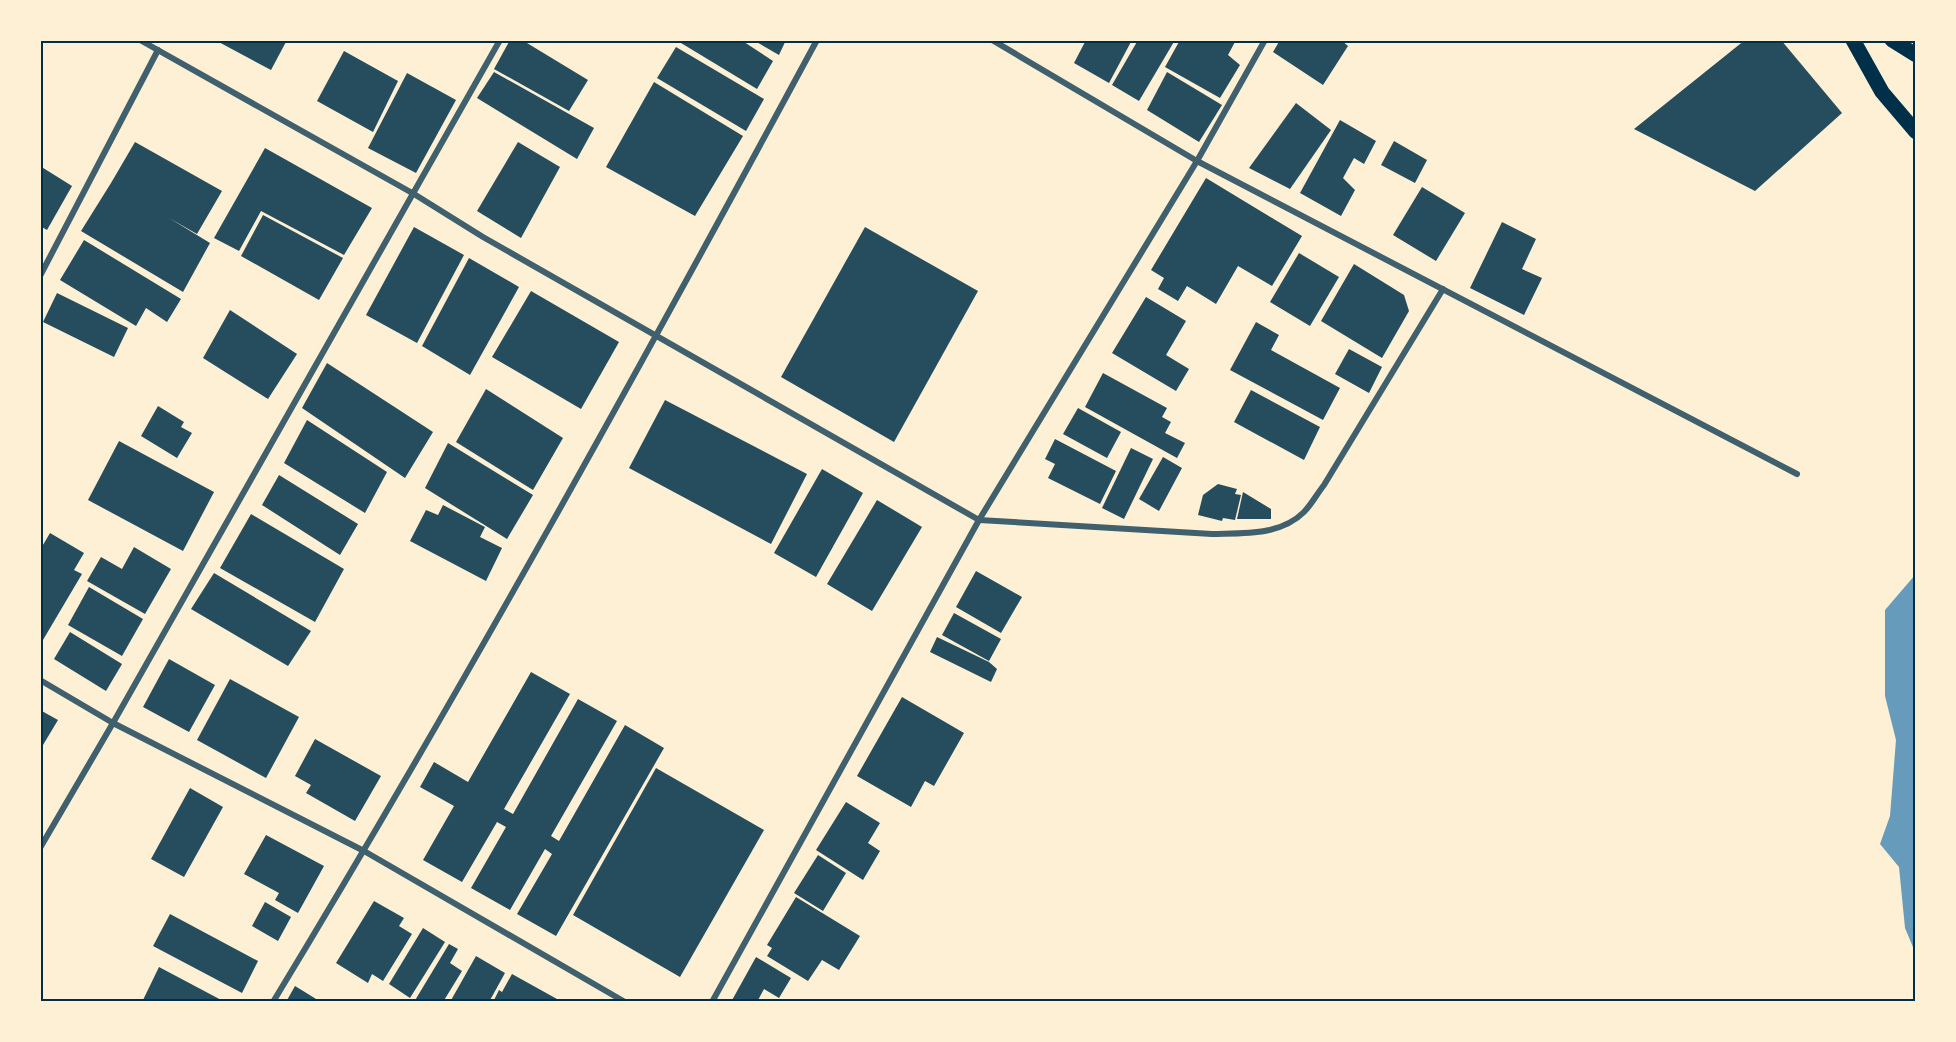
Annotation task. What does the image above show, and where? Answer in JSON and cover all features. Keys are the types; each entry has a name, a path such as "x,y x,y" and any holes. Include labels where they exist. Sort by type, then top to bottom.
{"main road":[{"path":"1853,40 1882,92 1916,132"},
{"path":"1892,40 1916,55"}],"street":[{"path":"140,40 414,194 483,237 979,520 1212,534 1250,533 1283,527 1303,513 1324,486 1443,289"},
{"path":"40,848 500,40"},
{"path":"273,1002 364,851 657,336 818,40"},
{"path":"992,40 1197,161 1797,474"},
{"path":"712,1002 979,520 1197,161 1265,40"},
{"path":"40,276 158,50"},
{"path":"40,680 113,723 364,851 626,1002"}],"water":[{"path":"1915,575 1915,952 1905,928 1899,867 1880,844 1890,816 1896,740 1885,696 1885,610"}],"building":[{"path":"215,40 287,40 271,70"},
{"path":"510,40 522,40 588,80 569,111 494,69"},
{"path":"682,40 741,40 773,61 757,89 681,43"},
{"path":"753,40 786,40 779,55"},
{"path":"1086,40 1132,40 1109,83 1074,63"},
{"path":"1138,40 1175,40 1139,101 1112,85"},
{"path":"1180,40 1236,40 1228,55 1240,65 1220,98 1165,67"},
{"path":"1280,40 1341,40 1348,46 1323,85 1273,52"},
{"path":"1745,40 1781,40 1842,113 1755,191 1634,129"},
{"path":"676,47 764,99 746,131 657,78"},
{"path":"344,51 398,81 373,132 317,101"},
{"path":"494,72 594,128 577,159 477,98"},
{"path":"1167,72 1222,105 1199,142 1147,110"},
{"path":"407,73 456,100 416,173 368,148"},
{"path":"654,82 743,136 695,216 606,167"},
{"path":"1296,103 1331,130 1290,189 1249,168"},
{"path":"1340,120 1376,141 1364,164 1354,158 1343,178 1355,190 1341,216 1300,193"},
{"path":"1394,141 1427,160 1415,183 1381,165"},
{"path":"135,142 222,191 197,234 169,218 210,243 183,292 81,231"},
{"path":"518,142 560,167 521,238 477,211"},
{"path":"265,148 372,208 344,255 261,211 239,251 214,238"},
{"path":"40,166 72,186 47,230 40,226"},
{"path":"1206,178 1302,236 1272,286 1238,266 1216,304 1187,286 1178,301 1158,289 1164,278 1151,270"},
{"path":"1422,187 1465,213 1436,261 1393,235"},
{"path":"263,215 343,258 319,300 241,256"},
{"path":"1502,222 1536,239 1522,269 1542,278 1524,315 1470,288"},
{"path":"414,227 464,255 417,343 366,315"},
{"path":"865,227 978,291 894,442 781,377"},
{"path":"84,240 181,299 167,322 146,308 136,326 60,280"},
{"path":"1299,253 1339,277 1310,326 1270,302"},
{"path":"469,258 519,287 470,375 422,346"},
{"path":"1354,264 1404,295 1409,311 1382,358 1321,321"},
{"path":"531,291 619,342 581,409 492,357"},
{"path":"57,293 128,328 114,357 43,322"},
{"path":"1146,297 1186,321 1166,355 1189,369 1176,391 1112,353"},
{"path":"230,310 297,354 268,399 203,358"},
{"path":"1256,322 1279,335 1271,350 1340,388 1323,420 1230,370"},
{"path":"1349,349 1382,367 1369,393 1335,374"},
{"path":"327,363 433,432 405,478 302,408"},
{"path":"1103,373 1167,408 1162,417 1171,422 1165,433 1185,443 1177,458 1085,407"},
{"path":"486,389 563,438 533,490 456,442"},
{"path":"1251,390 1320,427 1304,460 1234,422"},
{"path":"665,400 807,474 771,544 629,468"},
{"path":"158,406 184,422 181,427 192,433 177,458 141,436"},
{"path":"1078,408 1121,432 1107,458 1063,434"},
{"path":"307,420 387,472 365,513 284,463"},
{"path":"1055,439 1116,471 1100,504 1048,478 1055,464 1045,459"},
{"path":"119,441 214,492 183,551 88,500"},
{"path":"448,443 533,495 507,539 425,488"},
{"path":"1131,448 1153,459 1124,519 1102,508"},
{"path":"1163,457 1182,468 1159,511 1139,499"},
{"path":"822,469 863,493 816,577 774,553"},
{"path":"279,475 358,524 340,555 262,505"},
{"path":"1218,484 1237,489 1235,494 1241,495 1235,520 1223,518 1222,521 1198,515 1203,495"},
{"path":"1243,492 1271,509 1271,519 1237,519"},
{"path":"877,500 922,527 872,611 827,584"},
{"path":"443,505 485,527 480,537 502,548 486,581 410,541 426,510 438,515"},
{"path":"251,514 344,569 315,622 220,568"},
{"path":"50,533 84,553 74,570 82,574 40,645 40,550"},
{"path":"134,547 171,569 145,614 87,581 101,557 122,569"},
{"path":"976,571 1022,597 1001,633 956,607"},
{"path":"214,573 311,631 288,666 191,609"},
{"path":"89,587 143,619 122,656 68,625"},
{"path":"954,613 1001,639 989,661 942,635"},
{"path":"70,632 122,664 106,691 54,659"},
{"path":"937,637 989,662 997,669 991,682 930,652"},
{"path":"169,659 215,685 189,732 143,707"},
{"path":"531,672 570,694 504,809 513,814 578,699 617,721 551,836 559,841 625,725 664,748 556,936 517,914 552,854 545,849 510,910 471,888 506,827 497,822 462,882 423,860 454,806 420,787 434,762 468,782"},
{"path":"230,679 299,717 266,778 197,740"},
{"path":"902,697 964,733 934,786 925,781 911,807 857,776"},
{"path":"40,710 58,720 40,750"},
{"path":"315,739 381,776 355,821 306,793 311,785 295,776"},
{"path":"656,768 764,830 680,977 573,915"},
{"path":"190,788 223,807 184,877 151,859"},
{"path":"846,802 880,823 868,843 880,851 863,880 816,850"},
{"path":"266,835 324,866 298,913 275,900 279,893 244,874"},
{"path":"818,855 846,873 823,911 794,893"},
{"path":"796,897 860,936 839,970 822,960 808,981 767,956 772,948 767,945"},
{"path":"374,901 404,918 399,926 412,934 383,981 372,974 368,983 336,963"},
{"path":"265,902 291,917 278,941 252,926"},
{"path":"170,914 258,961 242,993 153,946"},
{"path":"423,928 445,942 410,998 389,984"},
{"path":"449,944 458,949 450,963 462,971 443,1002 414,1002"},
{"path":"476,956 505,973 489,1002 450,1002"},
{"path":"756,957 791,978 779,998 764,989 757,1002 731,1002"},
{"path":"159,967 225,1002 147,1002 143,1000"},
{"path":"512,974 557,999 556,1002 493,1002 499,990 502,992"},
{"path":"295,986 321,1002 286,1002"}]}
